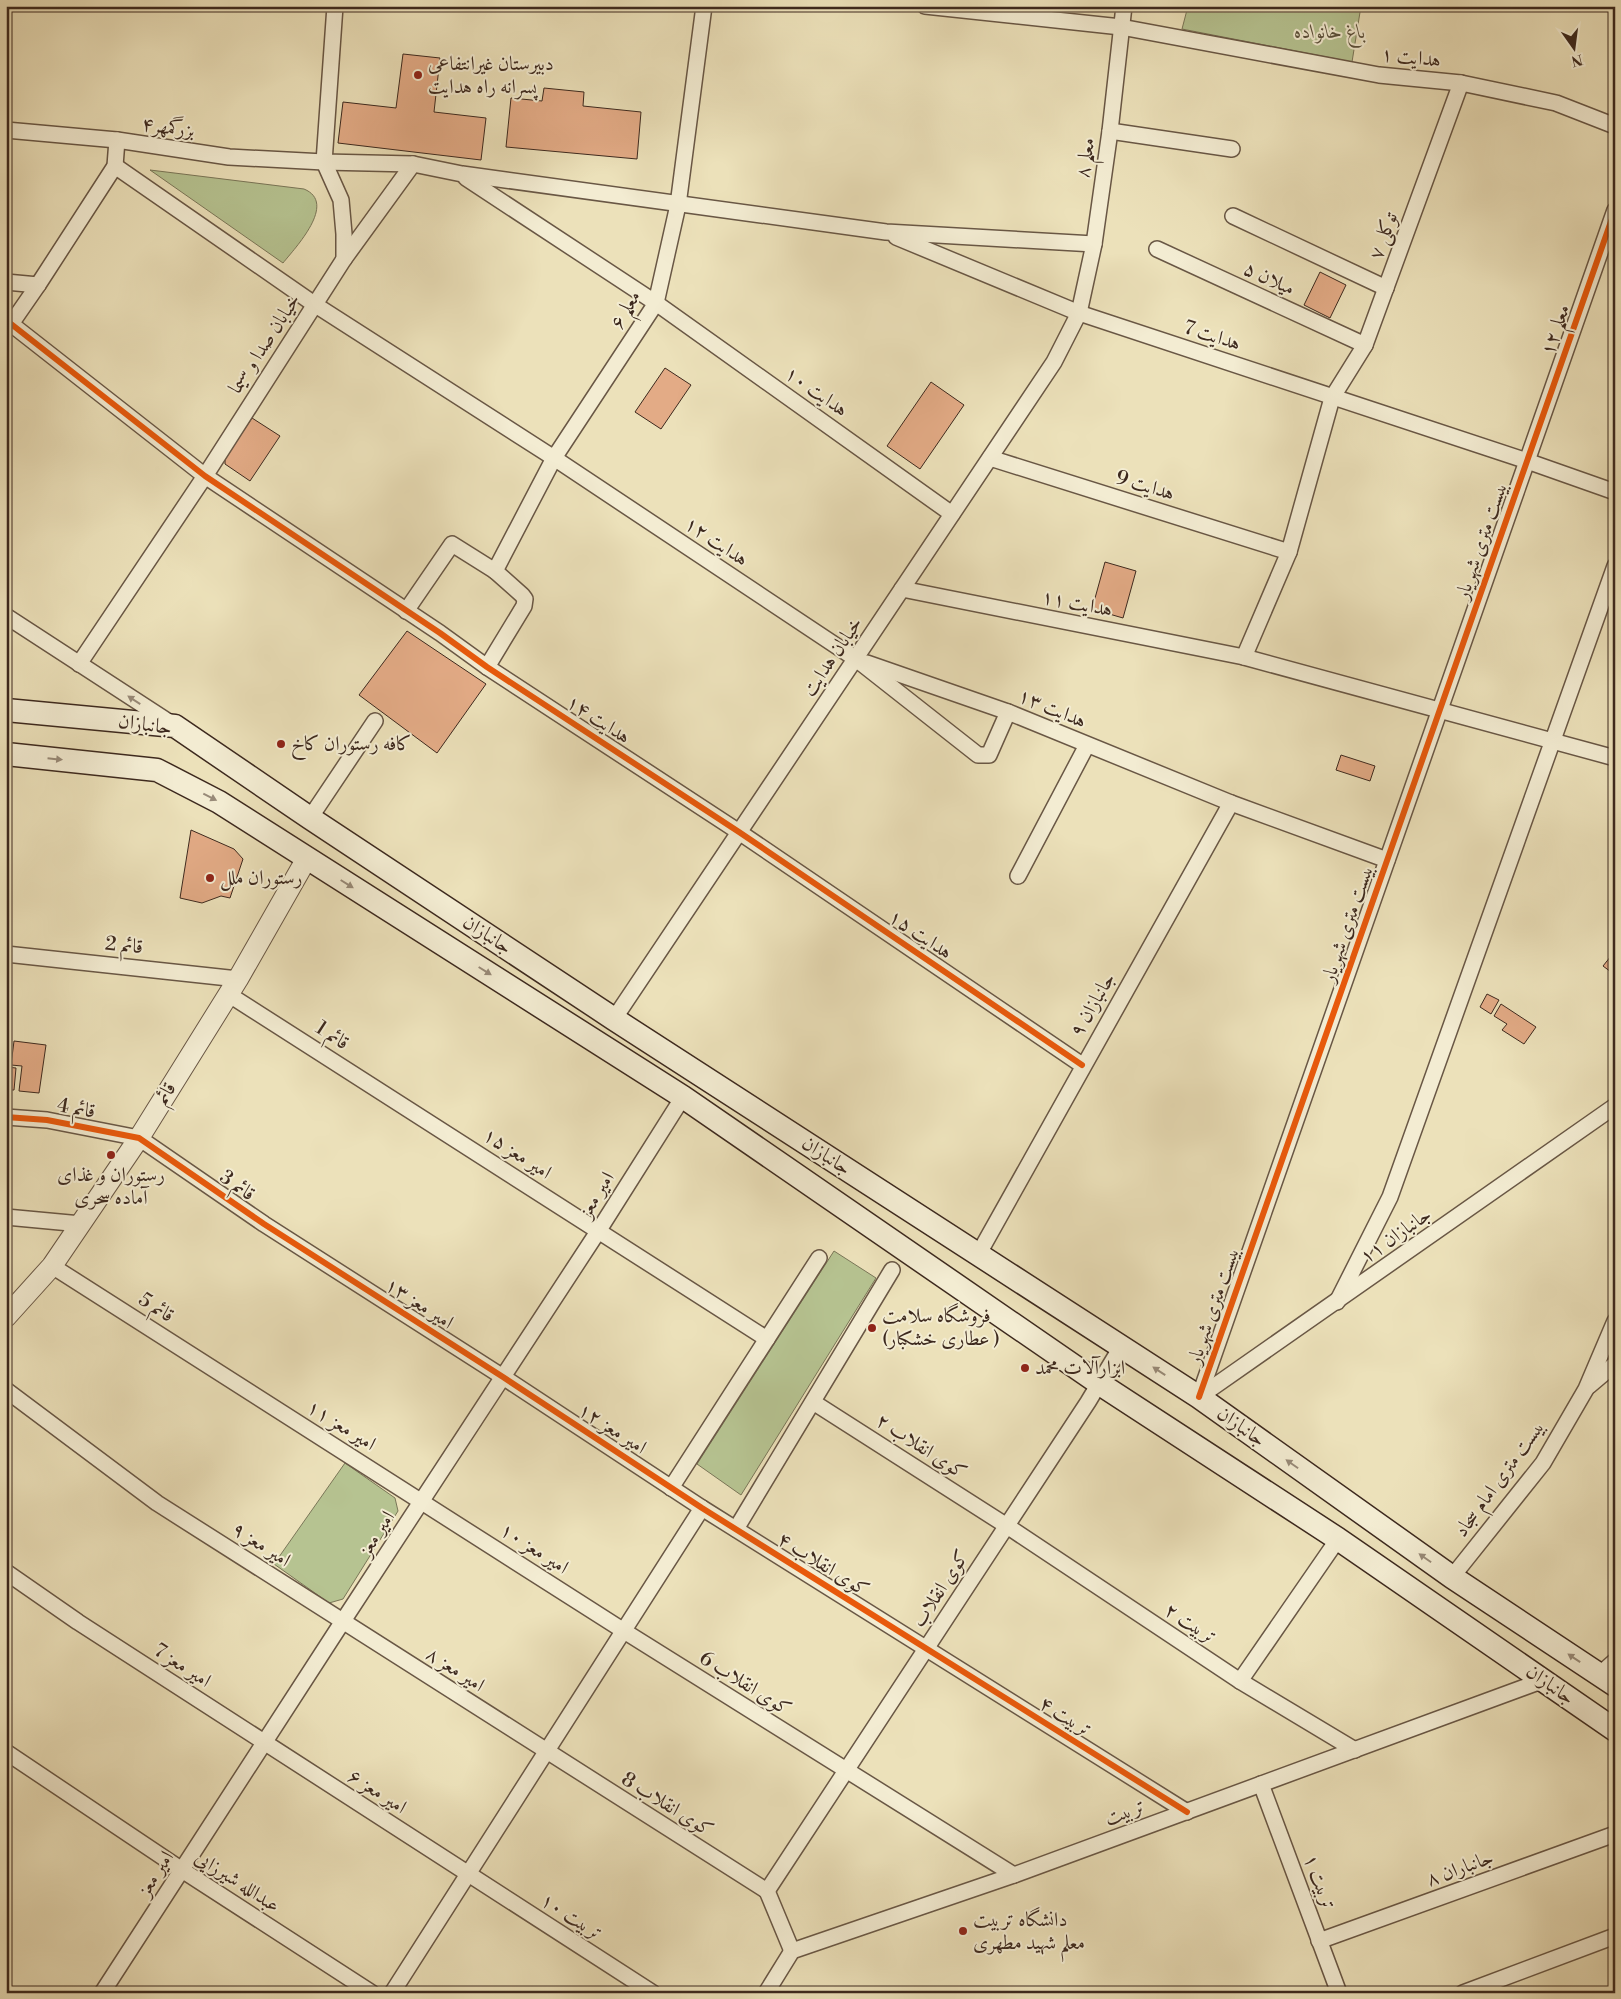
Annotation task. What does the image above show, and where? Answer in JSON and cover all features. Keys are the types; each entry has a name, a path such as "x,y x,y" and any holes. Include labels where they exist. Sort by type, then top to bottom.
{"main road":[{"name":"جانبازان","path":"6,710 175,726 310,818 614,1019 1199,1397 1452,1577 1610,1674"},
{"name":"جانبازان","path":"6,754 157,770 219,802 683,1097 1100,1384 1338,1539 1615,1730"}],"street":[{"path":"335,6 324,162 341,200 344,260"},
{"name":"معلم ۶","path":"495,571 554,458 656,303 678,204 704,6"},
{"name":"هدایت ۱","path":"924,6 1122,27 1378,75 1462,83 1556,102 1615,126"},
{"name":"معلم ۸","path":"1079,313 1094,244 1110,131 1124,6"},
{"name":"توکلی ۷","path":"1244,657 1289,552 1332,398 1364,345 1462,83"},
{"name":"بزرگمهر۴","path":"6,130 117,140 229,157 413,164 462,174 886,232"},
{"path":"1110,131 1232,149"},
{"path":"9,322 38,285 114,166 117,140"},
{"name":"خیابان صدا و سیما","path":"79,664 205,476 314,304 413,164"},
{"name":"هدایت ۱۲","path":"114,166 314,304 554,458 856,659"},
{"name":"هدایت ۱۰","path":"462,174 656,303 952,514"},
{"name":"معلم ۱۲","path":"1527,461 1611,231 1615,210"},
{"path":"1233,216 1386,288"},
{"path":"886,232 1094,244"},
{"name":"هدایت 7","path":"886,232 1079,313 1527,461 1615,492"},
{"name":"میلان ۵","path":"1157,250 1364,345"},
{"path":"6,282 38,285"},
{"name":"خیابان هدایت","path":"614,1019 1054,362 1079,313"},
{"name":"هدایت ۱۴","path":"9,322 205,476 487,667 739,832"},
{"name":"هدایت 9","path":"990,458 1289,552"},
{"name":"بیست متری شهریار","path":"1199,1397 1527,461"},
{"path":"406,611 452,544 495,571 525,599 524,606 487,667"},
{"path":"1337,1302 1390,1197 1615,566"},
{"name":"هدایت ۱۱","path":"902,589 1244,657 1615,758"},
{"path":"6,616 175,726"},
{"path":"856,659 978,755 989,754 1008,712"},
{"name":"هدایت ۱۳","path":"856,659 1008,712 1231,803 1387,860"},
{"path":"310,818 375,721"},
{"path":"1018,876 1087,745"},
{"name":"جانبازان ۹","path":"978,1255 1082,1065 1231,803"},
{"name":"هدایت ۱۵","path":"739,832 1082,1065"},
{"name":"قائم","path":"6,1317 52,1266 139,1138 233,986 307,858"},
{"name":"قائم 2","path":"6,954 233,986"},
{"name":"قائم 1","path":"233,986 414,1112"},
{"name":"امیر معز","path":"102,1993 342,1621 599,1230 683,1097"},
{"name":"جانبازان ۱۱","path":"1199,1397 1615,1106"},
{"name":"امیر معز ۱۵","path":"414,1112 767,1339"},
{"name":"قائم 4","path":"6,1117 47,1120 139,1138"},
{"name":"قائم 3","path":"139,1138 318,1259"},
{"path":"6,1217 81,1224"},
{"path":"671,1488 819,1258"},
{"name":"امیر معز ۱۳","path":"318,1259 503,1377"},
{"name":"قائم 5","path":"52,1266 237,1384"},
{"path":"736,1529 892,1270"},
{"name":"بیست متری امام سجاد","path":"1452,1577 1543,1463 1586,1389 1615,1321"},
{"name":"کوی انقلاب","path":"767,1891 1100,1384 1122,1347"},
{"path":"1586,1389 1615,1364"},
{"name":"امیر معز ۱۲","path":"503,1377 702,1508"},
{"name":"امیر معز ۱۱","path":"237,1384 422,1502"},
{"name":"امیر معز ۹","path":"6,1390 157,1503 342,1621"},
{"name":"کوی انقلاب ۲","path":"813,1402 1007,1526"},
{"name":"امیر معز ۱۰","path":"422,1502 624,1631"},
{"path":"392,1993 702,1508"},
{"name":"کوی انقلاب ۴","path":"702,1508 926,1649"},
{"name":"تربیت ۲","path":"1007,1526 1240,1681 1355,1750"},
{"path":"1240,1681 1338,1539"},
{"name":"امیر معز 7","path":"6,1572 78,1622 265,1743"},
{"name":"امیر معز ۸","path":"342,1621 546,1752"},
{"name":"کوی انقلاب 6","path":"624,1631 1014,1875"},
{"name":"تربیت ۴","path":"926,1649 1186,1812"},
{"name":"تربیت","path":"792,1951 1014,1875 1544,1680"},
{"name":"امیر معز ۶","path":"265,1743 468,1875"},
{"name":"عبدالله شیرزایی","path":"6,1752 182,1870 372,1993"},
{"name":"کوی انقلاب 8","path":"546,1752 767,1891"},
{"name":"تربیت ۱","path":"1261,1784 1339,1993"},
{"name":"جانباران ۸","path":"1320,1941 1615,1834"},
{"name":"تربیت ۱۰","path":"468,1875 652,1993"},
{"path":"766,1993 792,1951 767,1891"},
{"path":"1463,1993 1615,1936"}],"green space":[{"name":"باغ خانواده","path":"1188,6 1361,6 1352,62 1182,29"},
{"path":"150,170 304,189 313,196 317,204 315,215 304,237 283,263"},
{"path":"834,1251 876,1278 741,1495 697,1464"},
{"path":"345,1463 395,1498 398,1511 343,1599 329,1603 274,1564"}],"building":[{"path":"403,54 440,58 434,112 486,118 481,160 338,143 343,102 396,108"},
{"path":"544,88 584,92 583,106 641,112 637,159 506,147 511,98 542,101"},
{"path":"1320,272 1346,285 1330,318 1304,305"},
{"path":"665,368 691,385 661,429 635,412"},
{"path":"931,382 964,405 920,469 887,446"},
{"path":"252,418 280,436 250,481 225,464 225,458"},
{"path":"1105,562 1136,571 1123,618 1092,609"},
{"path":"407,631 486,684 437,753 359,695"},
{"path":"1341,755 1375,766 1370,781 1336,770"},
{"name":"رستوران ملل","path":"191,830 234,849 243,859 230,898 221,896 202,903 180,898"},
{"path":"1615,951 1615,975 1603,966"},
{"path":"1487,994 1499,1000 1491,1014 1480,1007"},
{"path":"1501,1004 1536,1027 1524,1044 1502,1030 1507,1024 1494,1016"},
{"path":"6,1038 11,1039 9,1066 6,1065"},
{"path":"14,1041 46,1045 39,1093 19,1091 22,1066 11,1065"},
{"path":"6,1067 16,1068 14,1090 6,1090"}],"cycle path":[{"path":"1199,1397 1615,210"},
{"path":"6,320 205,476 440,633 487,667 739,832 1082,1065"},
{"path":"6,1117 47,1120 139,1138 264,1224 503,1377 702,1508 1187,1812"}],"place":[{"name":"دبیرستان غیرانتفاعی پسرانه راه هدایت","path":"418,75"},
{"name":"کافه رستوران کاخ","path":"281,744"},
{"name":"رستوران ملل","path":"210,878"},
{"name":"رستوران و غذای آماده سحری","path":"111,1155"},
{"name":"فروشگاه سلامت (عطاری خشکبار )","path":"872,1328"},
{"name":"ابزارآلات محمد","path":"1025,1368"},
{"name":"دانشگاه تربیت معلم شهید مطهری","path":"963,1931"}]}
